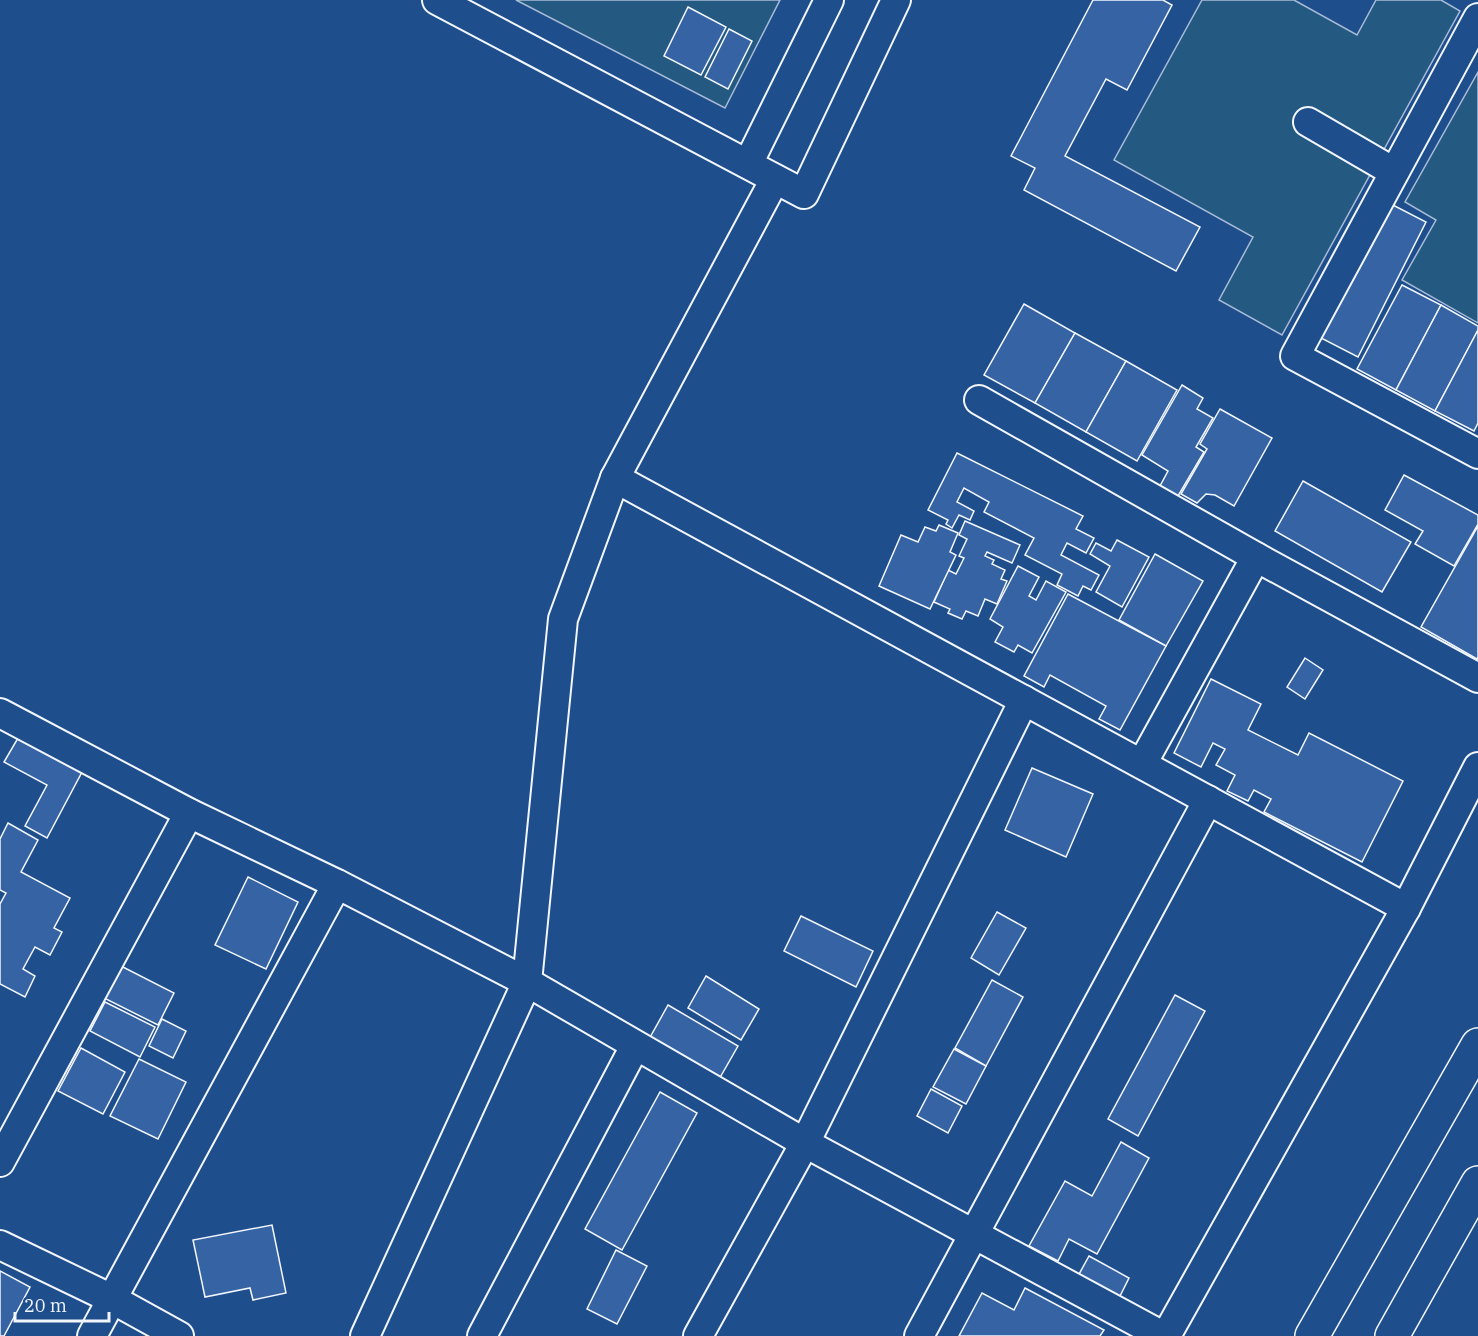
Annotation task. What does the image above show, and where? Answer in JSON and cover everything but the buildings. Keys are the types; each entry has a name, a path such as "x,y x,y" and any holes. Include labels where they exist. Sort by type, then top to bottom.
{"highway":[{"path":"1312,1336 1478,1044"},
{"path":"1392,1336 1478,1183"}],"street":[{"path":"437,0 804,194 896,0"},
{"path":"748,165 829,0"},
{"path":"1478,18 1295,356 1478,454"},
{"path":"1308,122 1394,172"},
{"path":"365,1336 527,982 563,619 615,478 775,178"},
{"path":"979,400 1256,557 1478,678"},
{"path":"615,478 1406,908"},
{"path":"1142,764 1256,557"},
{"path":"698,1336 805,1143 1024,700"},
{"path":"1,717 189,813 337,884 527,982 805,1143 973,1236 1164,1336 1406,908 1478,767"},
{"path":"919,1336 1208,800"},
{"path":"0,1162 189,813"},
{"path":"92,1336 337,884"},
{"path":"482,1336 635,1046"},
{"path":"0,1245 112,1299 179,1336"}],"shaded area":[{"path":"516,0 780,0 725,108"},
{"path":"1202,0 1294,0 1357,35 1376,0 1441,0 1460,11 1282,335 1219,300 1253,237 1114,160"},
{"path":"1478,72 1478,323 1402,280 1436,220 1405,202"}]}
